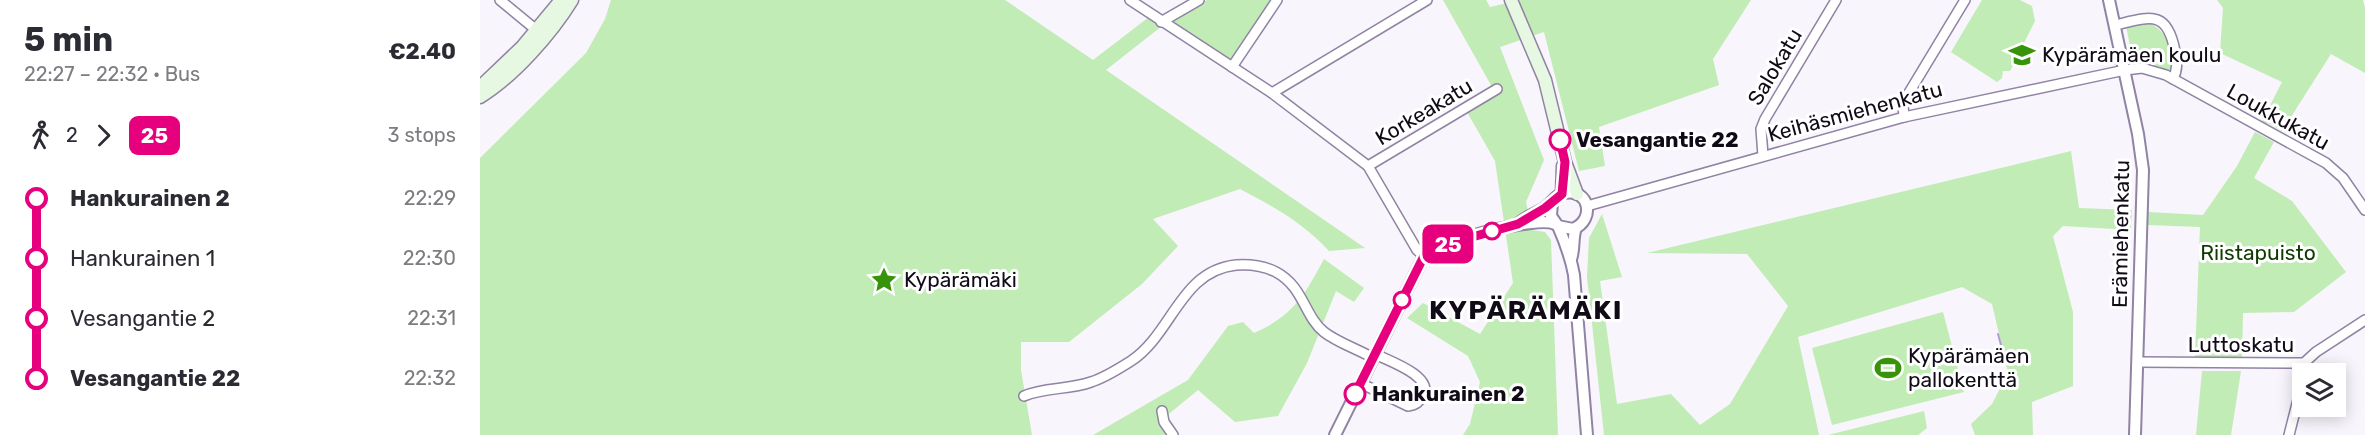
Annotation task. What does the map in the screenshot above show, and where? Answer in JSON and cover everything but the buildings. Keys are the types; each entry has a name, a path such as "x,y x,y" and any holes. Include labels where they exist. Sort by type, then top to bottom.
{"main road":[{"path":"480,97 515,69 561,0"},
{"path":"480,87 540,34 572,0"},
{"path":"1511,0 1524,25 1545,80 1565,162 1577,194"},
{"path":"1557,198 1565,162"}],"street":[{"path":"500,0 540,34"},
{"path":"1130,0 1272,93 1368,166 1417,250 1424,256"},
{"path":"1161,22 1199,0"},
{"path":"1232,67 1277,0"},
{"path":"1272,93 1427,0"},
{"name":"Salokatu","path":"1763,156 1761,129 1765,118 1836,0"},
{"path":"1904,117 1903,105 1906,96 1965,0"},
{"name":"Erämiehenkatu","path":"2109,0 2125,70 2143,170 2135,435"},
{"path":"2115,25 2149,19 2160,20 2166,24 2177,63 2177,71 2173,79"},
{"name":"Loukkukatu","path":"2125,70 2142,68 2173,79 2326,163 2343,178 2365,210"},
{"name":"Keihäsmiehenkatu","path":"1592,204 1904,117 2125,70"},
{"name":"Korkeakatu","path":"1368,166 1497,89"},
{"path":"1518,224 1557,198 1577,194 1592,204 1584,221 1573,234 1574,252 1571,258"},
{"path":"1557,198 1551,216 1571,258 1587,435"},
{"path":"1335,435 1424,256 1437,247 1518,224 1546,221 1566,229 1576,228"},
{"path":"1024,396 1034,391 1056,390 1092,382 1132,360 1151,344 1195,284 1209,272 1245,264 1277,273 1296,288 1324,332 1418,376 1425,384 1426,390 1417,403 1408,406 1360,383"},
{"name":"Luttoskatu","path":"2138,362 2304,363 2316,352 2365,320"},
{"path":"1162,411 1164,422 1173,435"},
{"path":"2289,435 2294,417"}],"green space":[{"path":"611,0 1005,0 1093,60 1149,17 1162,26 1106,70 1365,248 1329,251 1298,223 1240,189 1153,219 1178,246 1142,284 1069,342 1021,342 1021,370 1032,435 480,435 480,158 586,53 605,19"},
{"path":"1207,0 1272,0 1229,61 1169,23"},
{"path":"1443,0 1486,0 1490,7 1521,0 1751,0 1713,59 1719,85 1599,127 1605,166 1579,171 1544,32 1500,47 1544,160 1526,202 1532,230 1545,232 1551,240 1558,435 1463,435 1470,424 1480,382 1468,356 1407,318 1423,303 1480,334 1513,283 1495,161 1467,112 1496,94"},
{"path":"1982,0 2020,0 2032,6 2035,21 2010,71 2003,71 2002,78 1997,82 1951,52"},
{"path":"2217,0 2363,0 2365,73 2331,54 2282,131 2268,123 2265,125 2261,123 2282,82 2220,53 2223,8"},
{"path":"2148,22 2161,31 2168,41 2174,69 2170,73 2133,63 2126,25"},
{"name":"Riistapuisto","path":"2255,132 2274,142 2254,178 2292,201 2346,272 2294,312 2243,313 2242,358 2195,357 2200,227 2147,225 2148,212 2203,215 2237,166"},
{"path":"2071,151 2079,208 2132,210 2131,230 2063,226 2053,236 2073,312 2073,386 2032,402 2033,435 1975,435 1971,424 1992,404 2008,373 1992,304 1962,287 1798,337 1819,435 1604,435 1587,277 1589,238 1602,214 1622,277 1600,281 1617,404 1671,394 1700,425 1730,404 1788,306 1747,254 1647,253"},
{"path":"1324,259 1364,288 1354,302 1336,291 1307,363 1278,416 1235,422 1198,390 1159,422 1167,435 1093,435 1188,380 1228,326 1243,322 1254,333 1279,319 1304,294"},
{"name":"Kypärämäen pallokenttä","path":"1943,312 1964,392 1832,425 1812,348"},
{"path":"2202,371 2241,371 2231,435 2196,435"},
{"path":"1924,411 1927,428 1918,435 1828,435"}],"waterway":[{"path":"1998,334 2001,345"}],"bus line":[{"name":"25","path":"1355,394 1424,256 1437,247 1518,224 1545,208 1562,194 1565,162 1560,140"}],"place":[{"name":"Kypärämäen koulu","path":"2022,55"},
{"name":"Vesangantie 22","path":"1560,140"},
{"name":"Kypärämäki","path":"884,280"},
{"name":"Kypärämäen pallokenttä","path":"1888,368"},
{"name":"Hankurainen 2","path":"1355,394"}],"district":[{"name":"KYPÄRÄMÄKI","path":"1526,310"}]}
